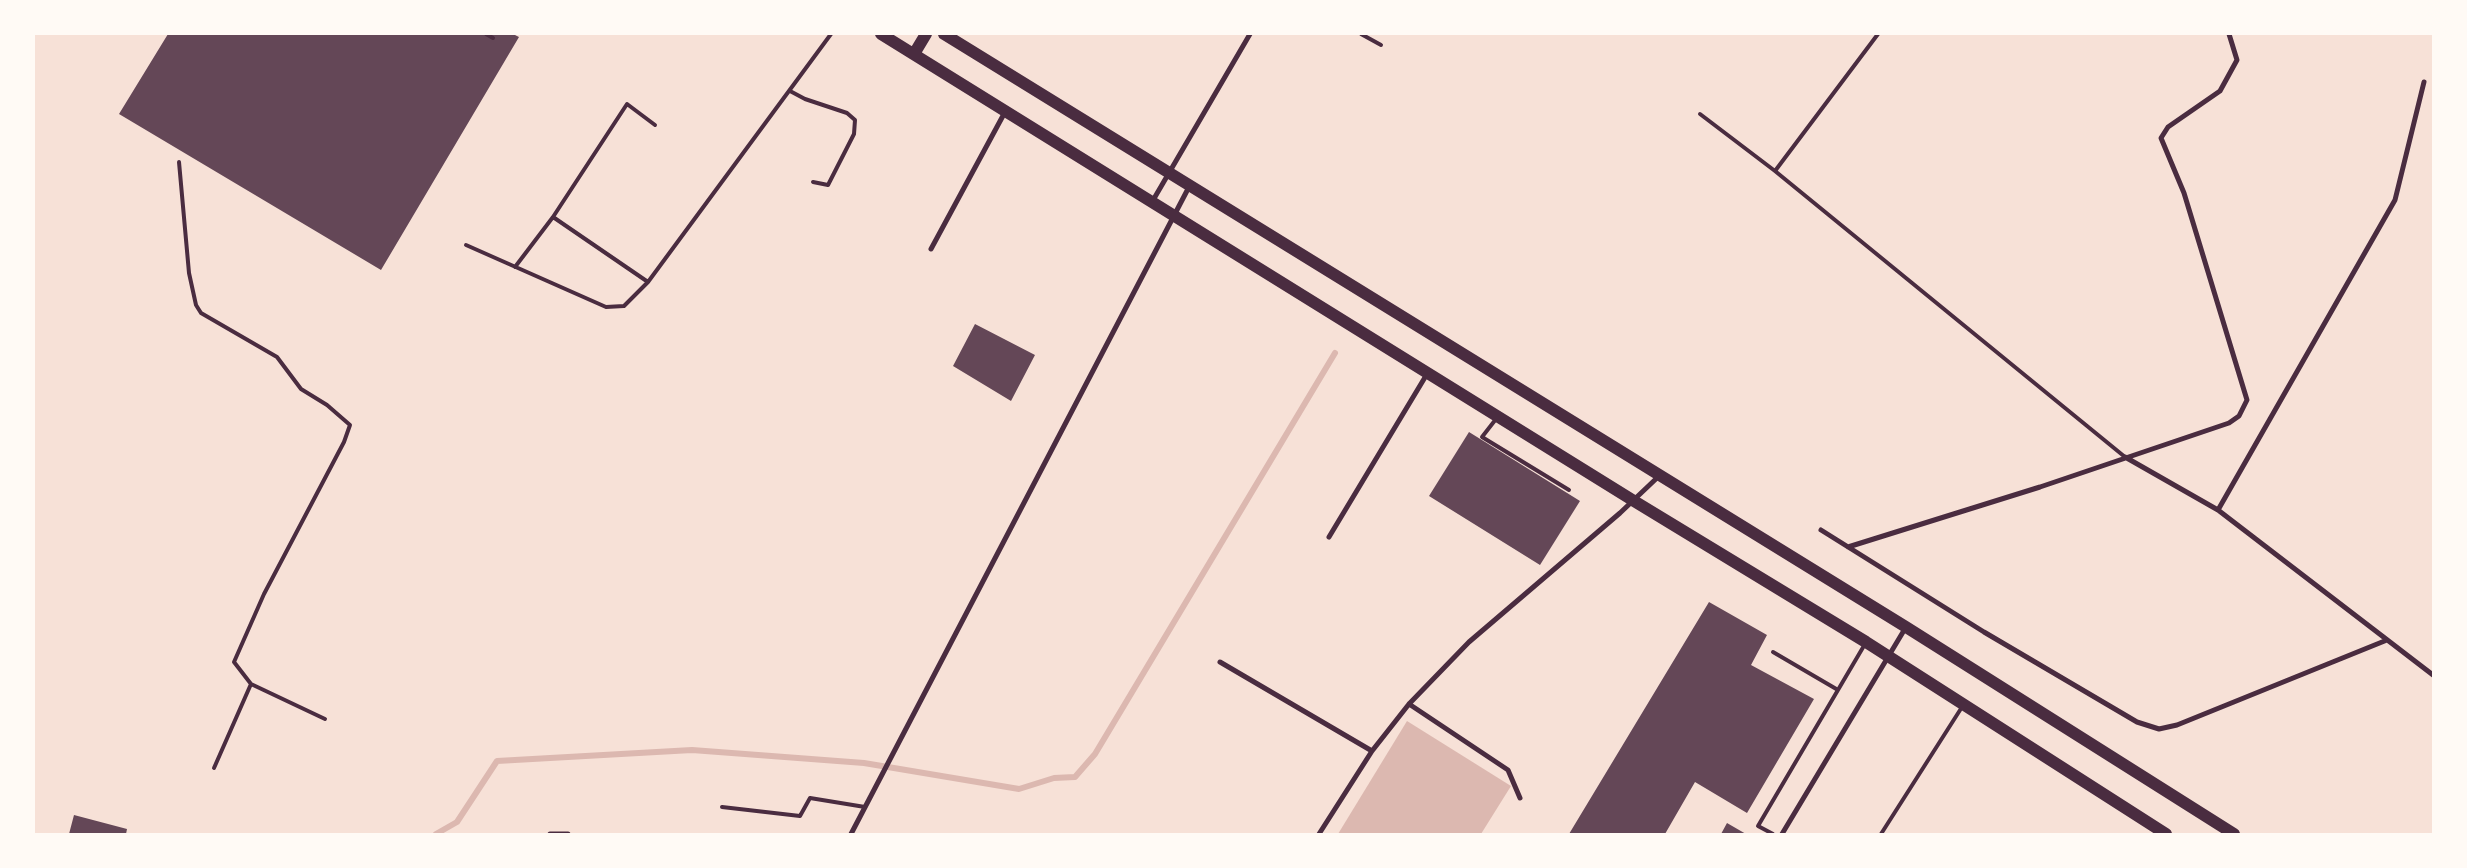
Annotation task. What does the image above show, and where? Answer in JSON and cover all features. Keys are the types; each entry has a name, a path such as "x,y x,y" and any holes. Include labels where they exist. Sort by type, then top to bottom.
{"main road":[{"path":"881,34 1634,501 1866,642 2166,834"},
{"path":"914,54 926,34"},
{"path":"944,34 1906,627 2234,834"}],"street":[{"path":"1152,202 1250,34"},
{"path":"1848,547 2040,487 2228,423 2239,416 2247,400 2184,192 2161,138 2168,127 2220,90 2237,60 2229,34"},
{"path":"2218,510 2395,200 2424,82"},
{"path":"931,249 1005,111"},
{"path":"851,834 1190,185"},
{"path":"1329,538 1427,373"},
{"path":"2125,457 2218,510 2433,675"},
{"path":"1319,834 1372,750 1409,704 1469,642 1634,501 1659,476"},
{"path":"1821,530 1984,632 2137,722 2158,729 2177,725 2387,640"},
{"path":"1782,834 1906,627"},
{"path":"1220,662 1372,750"},
{"path":"1409,704 1508,770 1520,798"},
{"path":"550,834 568,834"}],"lane":[{"path":"486,34 493,38"},
{"path":"466,245 606,307 624,306 648,282 831,34"},
{"path":"1361,34 1381,46"},
{"path":"1775,171 1878,34"},
{"path":"790,91 805,99 847,113 856,120 854,134 828,185 814,182"},
{"path":"516,267 553,217 627,104 655,125"},
{"path":"1700,114 1775,171 2125,457"},
{"path":"179,162 189,273 196,305 201,314 276,357 301,389 327,405 350,424 344,442 264,594 234,662 251,684 325,719"},
{"path":"553,217 648,282"},
{"path":"1498,416 1482,437 1569,490"},
{"path":"1773,834 1758,826 1866,642"},
{"path":"1772,652 1838,690"},
{"path":"214,768 251,684"},
{"path":"1881,834 1963,705"},
{"path":"722,807 800,816 810,798 866,807"}],"shaded area":[{"path":"1407,721 1511,786 1481,834 1338,834"}],"building":[{"path":"168,34 513,34 519,37 381,270 119,114"},
{"path":"975,324 1035,355 1011,401 953,366"},
{"path":"1469,432 1580,501 1540,565 1429,496"},
{"path":"1709,602 1767,635 1751,665 1814,699 1747,813 1695,782 1665,834 1569,834"},
{"path":"74,815 127,829 126,834 69,834"},
{"path":"1727,823 1746,834 1721,834"}],"waterway":[{"path":"436,834 457,822 497,761 692,750 864,763 1019,789 1054,778 1075,777 1095,754 1335,353"}]}
